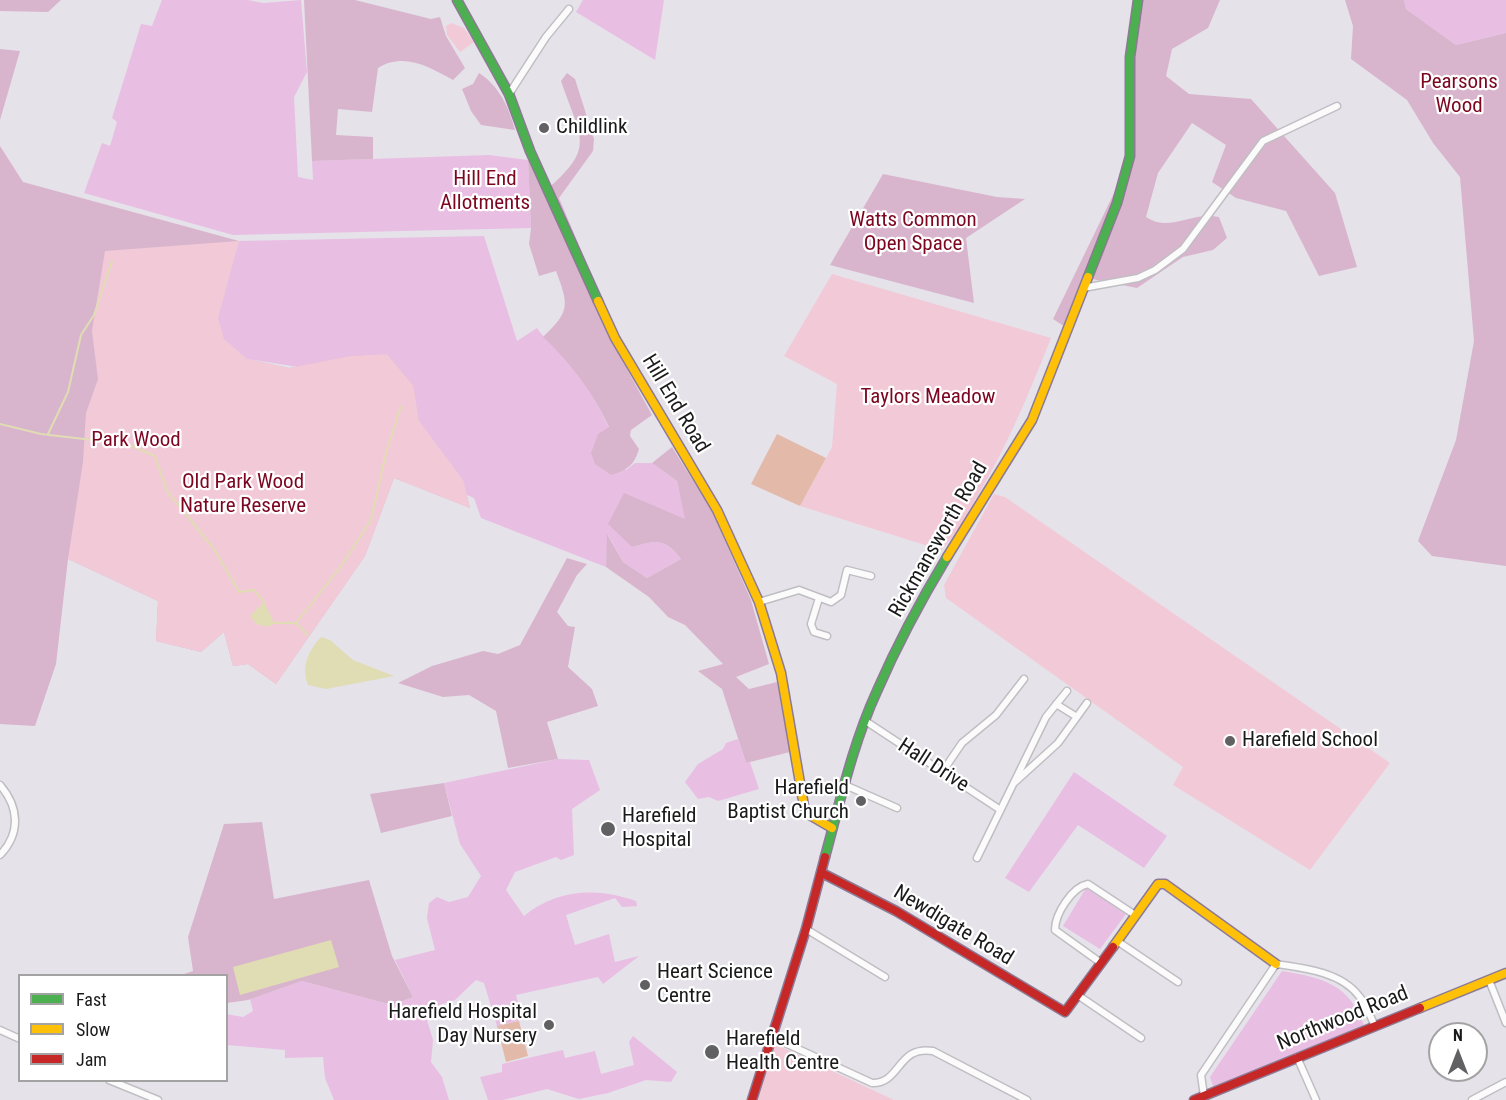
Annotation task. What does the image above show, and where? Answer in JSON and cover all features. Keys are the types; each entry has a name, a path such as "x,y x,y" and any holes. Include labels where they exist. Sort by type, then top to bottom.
{"street":[{"name":"Hill End Road","path":"457,0 509,94 531,151 615,338 717,510 759,602 781,673 804,806 808,814 832,828"},
{"name":"Rickmansworth Road","path":"753,1100 806,929 832,828 876,692 928,589 1032,420 1116,203 1130,156 1130,57 1138,0"},
{"path":"509,94 546,37 569,9"},
{"path":"1083,288 1138,278 1155,270 1183,249 1257,146 1282,129 1337,106"},
{"path":"759,602 799,590 831,602 841,596 847,570 871,576"},
{"path":"819,597 811,624 814,632 827,636"},
{"path":"943,771 962,743 996,715 1024,679"},
{"path":"977,858 1046,717 1067,691"},
{"path":"1011,785 1058,743 1087,703"},
{"path":"1056,704 1077,717"},
{"name":"Hall Drive","path":"867,722 999,810"},
{"path":"0,785 9,796 15,810 16,829 0,855"},
{"path":"845,785 897,808"},
{"name":"Newdigate Road","path":"822,873 896,911 1065,1012 1079,996"},
{"path":"1101,963 1055,930 1055,921 1076,888 1088,884 1135,915"},
{"path":"1141,1038 1079,996 1158,884 1165,884 1276,964 1324,973 1347,985 1359,996 1375,1026"},
{"path":"806,929 885,977"},
{"path":"1117,941 1178,982"},
{"path":"1204,1096 1201,1075 1276,964"},
{"name":"Northwood Road","path":"1194,1100 1506,973"},
{"path":"1489,980 1506,1023"},
{"path":"0,1030 18,1038"},
{"path":"772,1037 872,1083 888,1079 909,1055 918,1051 933,1051 1027,1100"},
{"path":"1297,1057 1316,1100"},
{"path":"114,1082 158,1100"},
{"path":"1472,1100 1506,1082"}],"green space":[{"path":"0,0 61,0 48,12 0,11"},
{"name":"Hill End Allotments","path":"162,0 248,0 263,3 301,0 307,72 294,97 298,177 313,180 312,161 489,155 528,160 531,228 233,235 84,193 102,143 110,146 117,122 112,118 141,24 152,26"},
{"path":"304,0 355,0 431,19 440,17 446,36 465,68 453,80 426,66 407,61 388,63 378,68 372,112 338,109 336,135 373,137 373,159 312,161"},
{"path":"583,0 664,0 655,60 576,12"},
{"path":"1143,0 1220,0 1208,28 1172,49 1166,76 1189,94 1251,99 1335,193 1357,267 1319,276 1286,211 1236,198 1212,182 1226,145 1192,123 1158,173 1146,217 1164,223 1199,217 1219,217 1227,238 1213,250 1183,257 1137,288 1092,279 1070,330 1053,319 1132,156 1133,43"},
{"name":"Pearsons Wood","path":"1345,0 1404,0 1406,9 1456,45 1506,33 1506,566 1432,556 1418,541 1456,440 1474,341 1460,177 1433,143 1407,100 1351,59 1353,26"},
{"path":"1404,0 1506,0 1506,33 1456,45 1406,9"},
{"path":"451,23 464,28 474,42 460,52 447,35 446,26"},
{"path":"0,49 20,51 0,120"},
{"path":"479,73 498,91 510,113 515,130 481,125 471,111 462,89 473,84"},
{"path":"567,73 575,79 594,139 593,151 559,198 614,328 616,349 652,415 631,430 630,436 639,449 635,460 626,469 611,475 595,464 591,453 598,434 609,427 596,402 580,379 543,337 558,321 565,300 556,271 539,276 529,244 531,228 528,160 544,192 561,177 578,153 580,142 578,130 561,81"},
{"name":"Old Park Wood Nature Reserve","path":"0,146 23,182 239,241 218,318 224,339 247,359 289,368 350,356 387,354 413,385 419,421 463,480 470,508 394,478 365,556 276,684 248,664 233,666 224,632 201,652 156,641 158,601 68,559 56,664 35,726 0,724"},
{"name":"Watts Common Open Space","path":"883,174 997,197 1025,199 966,238 974,303 830,265"},
{"path":"484,236 517,341 537,328 577,372 609,428 598,434 626,470 635,463 652,463 677,481 686,520 632,547 660,542 670,547 681,559 647,578 623,562 608,535 606,567 481,518 474,498 467,495 463,480 419,421 413,385 247,359 224,339 218,318 239,241"},
{"name":"Old Park Wood Nature Reserve","path":"239,241 218,318 224,339 247,359 289,368 350,356 387,354 413,385 419,421 463,480 470,508 394,478 365,556 276,684 248,664 233,666 224,632 201,652 156,641 158,601 68,559 83,462 86,413 98,379 92,331 105,251"},
{"name":"Taylors Meadow","path":"832,274 1051,338 998,459 961,525 941,550 800,506 832,447 837,384 784,356"},
{"path":"672,447 712,511 751,600 769,664 736,677 749,689 777,682 790,752 746,763 722,689 698,671 723,664 685,625 668,617 649,597 606,567 607,534 623,562 647,578 681,559 670,547 660,542 632,547 608,524 624,493 685,519 677,481 652,463"},
{"path":"994,494 1005,497 1390,763 1310,870 1173,785 1183,767 946,598 944,585"},
{"path":"567,558 587,564 577,575 557,612 568,626 575,627 568,667 592,689 598,706 547,722 558,759 508,768 496,711 469,695 443,697 398,683 432,666 483,651 498,654 520,645"},
{"path":"738,739 746,763 750,762 759,789 718,801 709,797 698,799 685,782 698,764 723,749 726,743"},
{"path":"558,759 589,760 600,790 572,809 574,855 561,860 556,857 515,872 506,890 524,916 550,900 577,893 607,894 636,901 637,906 622,907 615,898 566,915 575,945 609,934 615,962 639,956 603,984 598,977 516,995 522,1020 497,1026 484,983 476,980 455,1000 424,1010 433,1040 431,1062 442,1077 449,1100 334,1100 325,1078 323,1057 285,1058 285,1050 228,1045 228,1014 243,1017 253,1011 250,999 302,981 392,1005 413,997 395,960 435,950 427,918 429,903 437,897 449,902 468,897 481,876 460,844 444,783"},
{"path":"1074,772 1167,836 1144,868 1078,825 1029,892 1005,878"},
{"path":"444,783 452,816 381,833 370,794"},
{"path":"262,822 274,899 369,880 392,956 413,997 392,1005 302,981 248,1000 228,1003 228,974 184,974 193,971 188,937 224,824"},
{"path":"1086,888 1126,914 1100,949 1063,926"},
{"path":"1282,971 1323,981 1343,992 1359,1013 1365,1028 1214,1089 1210,1077"},
{"path":"633,1036 677,1072 671,1082 646,1080 608,1093 579,1099 547,1089 503,1100 488,1100 480,1077 502,1072 502,1064 563,1050 565,1058 595,1051 601,1074 634,1065 629,1042"},
{"path":"775,1044 894,1100 758,1100"}],"shaded area":[{"path":"777,434 826,458 800,506 751,484"},
{"path":"264,602 274,623 268,627 256,624 250,616"},
{"path":"321,637 330,640 353,660 394,676 326,689 308,685 305,672 307,660 312,648"},
{"path":"331,940 339,967 240,995 233,967"},
{"path":"519,1021 528,1056 506,1062 497,1026"}],"waterway":[{"path":"48,434 68,392 81,335 94,315 112,261"},
{"path":"296,623 342,565 371,520 386,453 401,406"},
{"path":"0,424 41,434 127,444 155,456 167,491 214,549 239,592 254,590 264,602"},
{"path":"274,623 296,623 308,635"}],"traffic: fast":[{"path":"457,0 509,94 530,151 598,301"},
{"path":"1088,277 1117,203 1130,156 1130,57 1138,0"},
{"path":"825,857 868,711 901,640 947,557"}],"traffic: slow":[{"path":"947,557 1032,420 1088,277"},
{"path":"598,301 615,338 717,510 759,602 781,673 804,806 808,814 832,828"},
{"path":"1113,947 1158,884 1165,884 1276,964"},
{"path":"1420,1008 1506,973"}],"traffic: jam":[{"path":"752,1100 806,929 825,857"},
{"path":"822,873 896,911 1065,1012 1113,947"},
{"path":"1194,1100 1420,1008"}],"place":[{"name":"Childlink","path":"544,128"},
{"name":"Harefield School","path":"1230,741"},
{"name":"Harefield Baptist Church","path":"861,801"},
{"name":"Harefield Hospital","path":"608,829"},
{"name":"Heart Science Centre","path":"645,985"},
{"name":"Harefield Hospital Day Nursery","path":"549,1025"},
{"name":"Harefield Health Centre","path":"712,1052"}],"park label":[{"name":"Park Wood","path":"136,441"}]}
